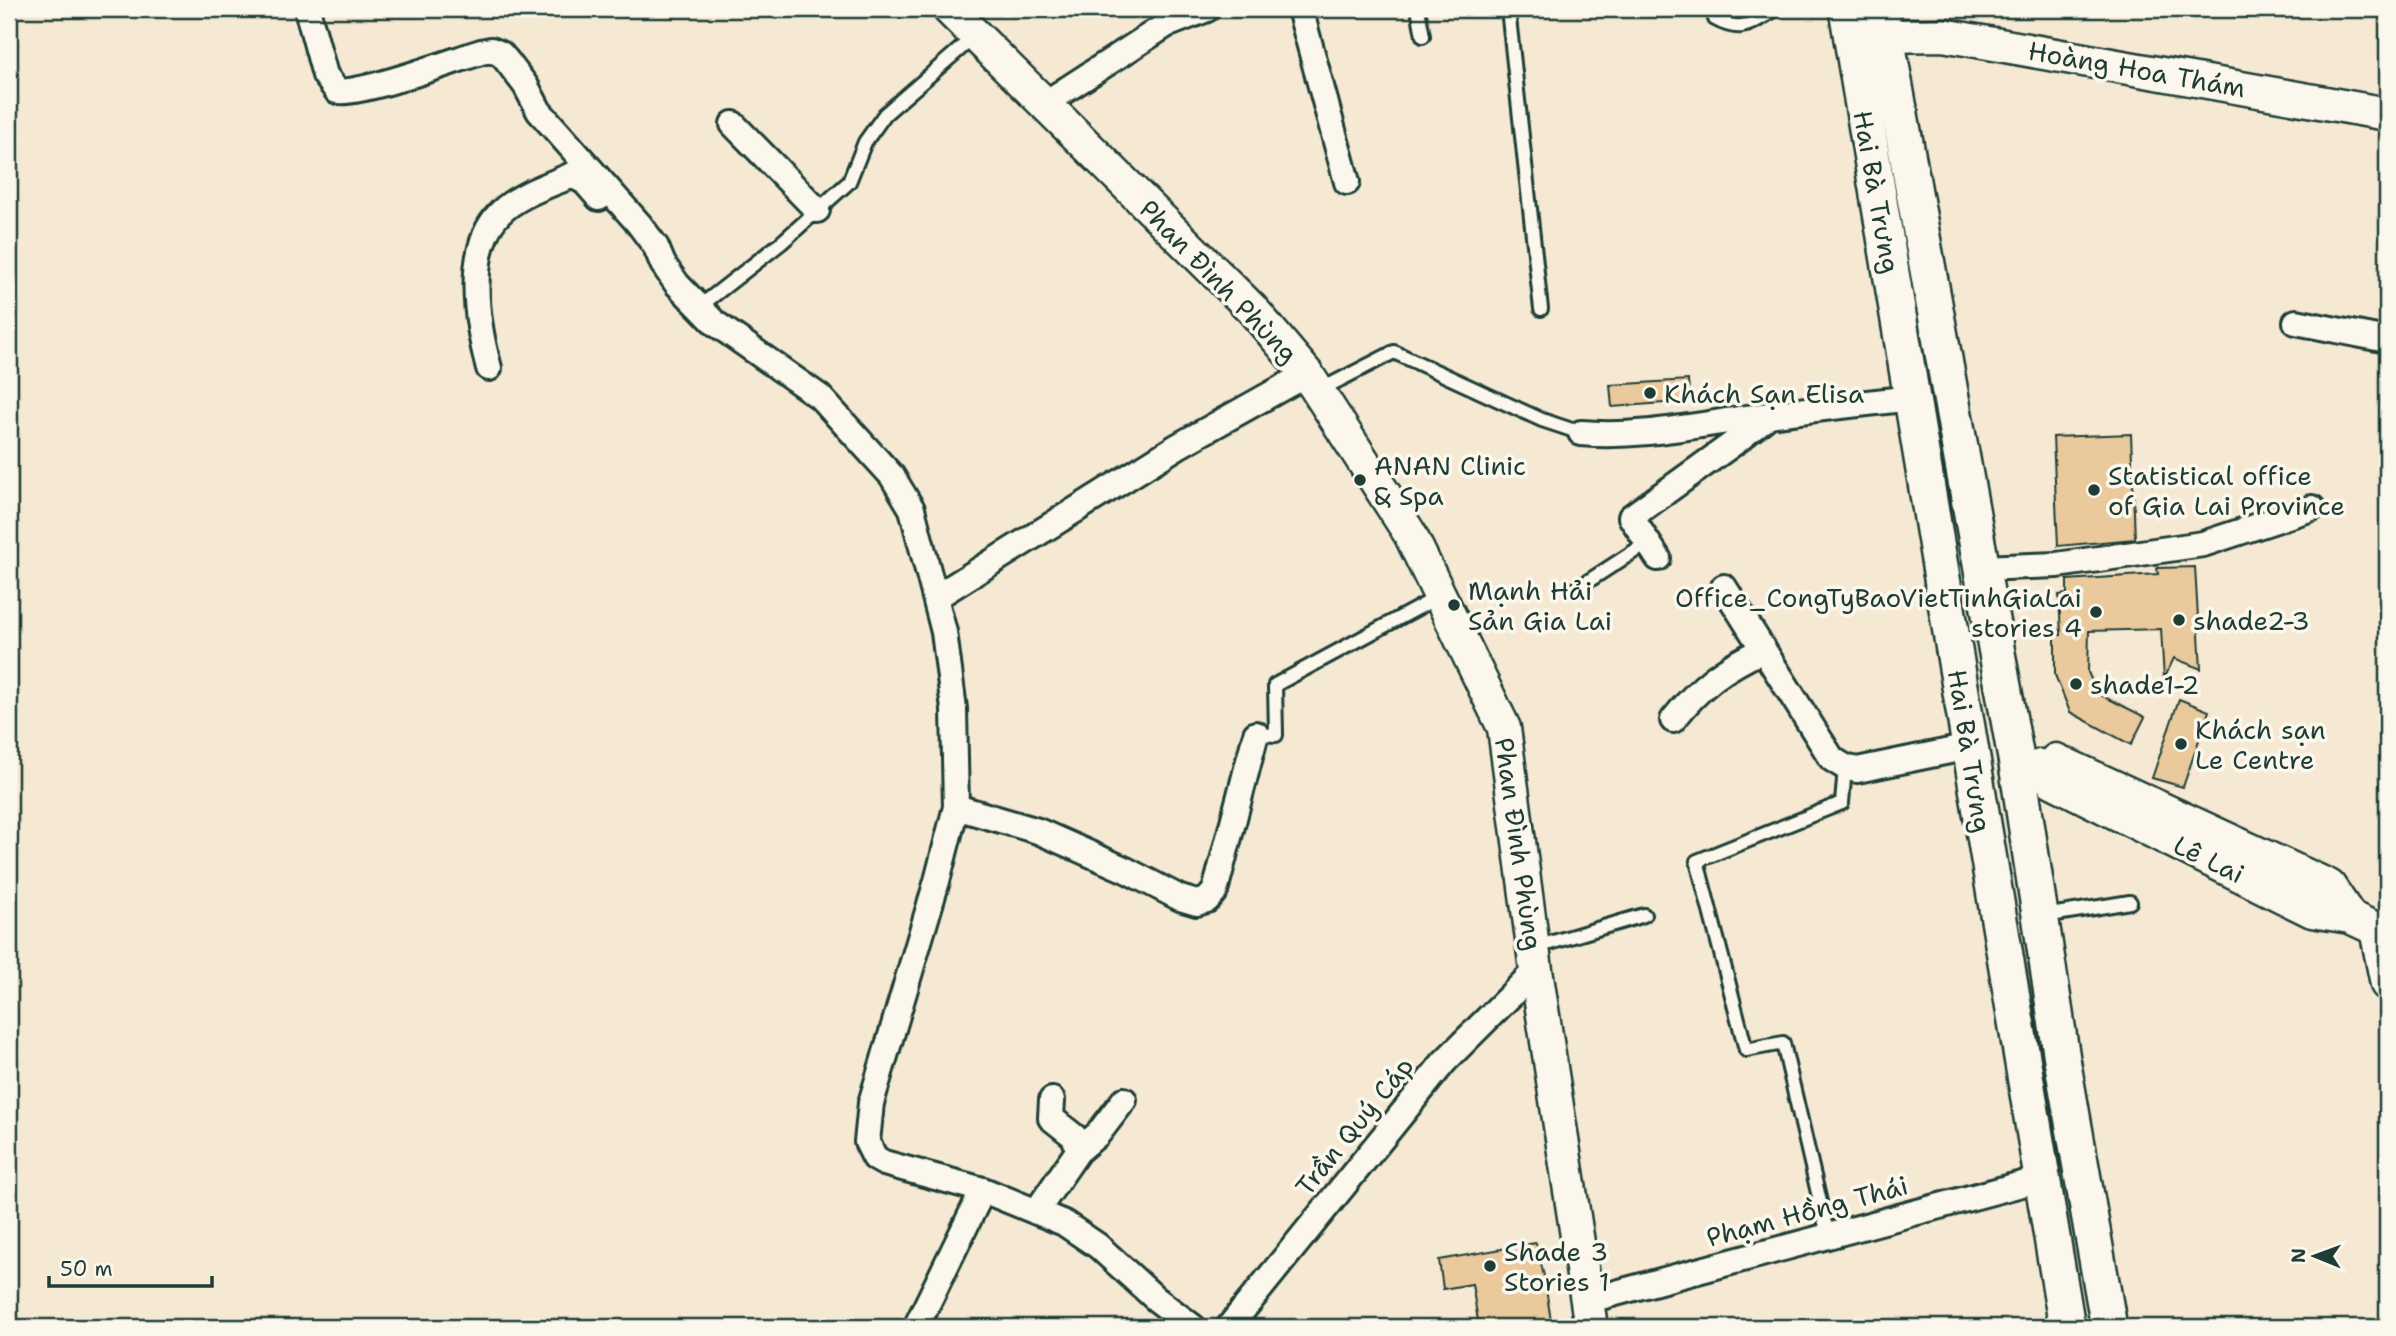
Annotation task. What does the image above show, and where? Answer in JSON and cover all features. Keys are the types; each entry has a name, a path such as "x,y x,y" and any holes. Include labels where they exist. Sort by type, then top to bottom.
{"main road":[{"path":"1849,22 1883,22"},
{"name":"Hai Bà Trưng","path":"1849,22 2067,1327"},
{"name":"Hai Bà Trưng","path":"1883,22 1982,568 2029,765 2040,917 2109,1327"},
{"path":"1969,747 2029,765"}],"street":[{"path":"307,9 325,75 337,91 375,85 481,52 491,50 500,54 526,86 550,125 639,224 677,284 715,323 820,397 892,476 912,509 944,632 954,709 956,807 937,881 871,1103 867,1142 876,1158 884,1163 983,1190 1082,1233 1156,1299 1193,1327"},
{"name":"Phan Đình Phùng","path":"949,9 1252,309 1312,383 1409,534 1440,596 1504,728 1534,959 1588,1314"},
{"path":"1044,104 1167,26 1207,9"},
{"path":"1300,9 1347,182"},
{"name":"Hoàng Hoa Thám","path":"1883,22 2387,114"},
{"path":"733,124 817,211"},
{"path":"489,368 478,314 479,256 494,221 518,200 575,176 585,182 603,201 651,259 663,264"},
{"path":"2296,322 2387,340"},
{"path":"936,597 1178,446 1312,383"},
{"path":"1581,433 1612,436 1643,433 1913,398"},
{"path":"1653,550 1631,517 1770,415"},
{"path":"1982,568 2057,565 2203,544 2312,508"},
{"path":"1724,587 1832,759 1845,767 1857,769 1969,747"},
{"path":"1672,720 1712,677 1733,663 1763,650"},
{"path":"956,807 1038,831 1126,870 1180,898 1197,903 1208,900 1215,891 1256,734"},
{"name":"Lê Lai","path":"2029,765 2052,781 2312,911 2371,925"},
{"path":"2371,925 2387,984"},
{"name":"Trần Quý Cáp","path":"1229,1327 1444,1062 1534,959"},
{"path":"1052,1100 1051,1118 1075,1137 1078,1151"},
{"path":"1037,1212 1078,1151 1098,1133 1124,1100"},
{"name":"Phạm Hồng Thái","path":"1588,1314 1828,1236 2044,1178"},
{"path":"916,1327 983,1190"}],"lane":[{"path":"1418,9 1423,36"},
{"path":"1508,9 1541,309"},
{"path":"1713,9 1715,19 1729,26 1747,26 1776,9"},
{"path":"699,307 781,243 849,182 864,142 886,114 975,36"},
{"path":"1312,383 1394,352 1542,420 1581,433"},
{"path":"1576,589 1653,550"},
{"path":"1256,734 1276,735 1275,685 1440,596"},
{"path":"1828,1236 1783,1043 1746,1050 1697,861 1842,803 1845,767"},
{"path":"2040,917 2130,902"},
{"path":"1534,959 1644,915"}],"building":[{"name":"Khách Sạn Elisa","path":"1688,380 1690,401 1612,407 1610,385"},
{"name":"Statistical office of Gia Lai Province","path":"2131,434 2135,539 2058,546 2053,437"},
{"path":"2195,567 2201,669 2174,658 2164,679 2161,629 2089,631 2088,672 2097,693 2145,717 2131,745 2070,712 2055,675 2055,635 2061,635 2059,595 2067,594 2067,580 2158,574 2157,568"},
{"name":"Khách sạn Le Centre","path":"2179,699 2209,711 2183,787 2152,778"},
{"path":"1536,1243 1552,1327 1479,1327 1472,1284 1443,1289 1439,1260"}],"place":[{"name":"Khách Sạn Elisa","path":"1650,393"},
{"name":"ANAN Clinic & Spa","path":"1360,480"},
{"name":"Statistical office of Gia Lai Province","path":"2094,490"},
{"name":"Mạnh Hải Sản Gia Lai","path":"1454,605"},
{"name":"Office_CongTyBaoVietTinhGiaLai stories 4","path":"2096,612"},
{"name":"shade2-3","path":"2179,620"},
{"name":"shade1-2","path":"2076,684"},
{"name":"Khách sạn Le Centre","path":"2181,744"},
{"name":"Shade 3 Stories 1","path":"1490,1266"}]}
